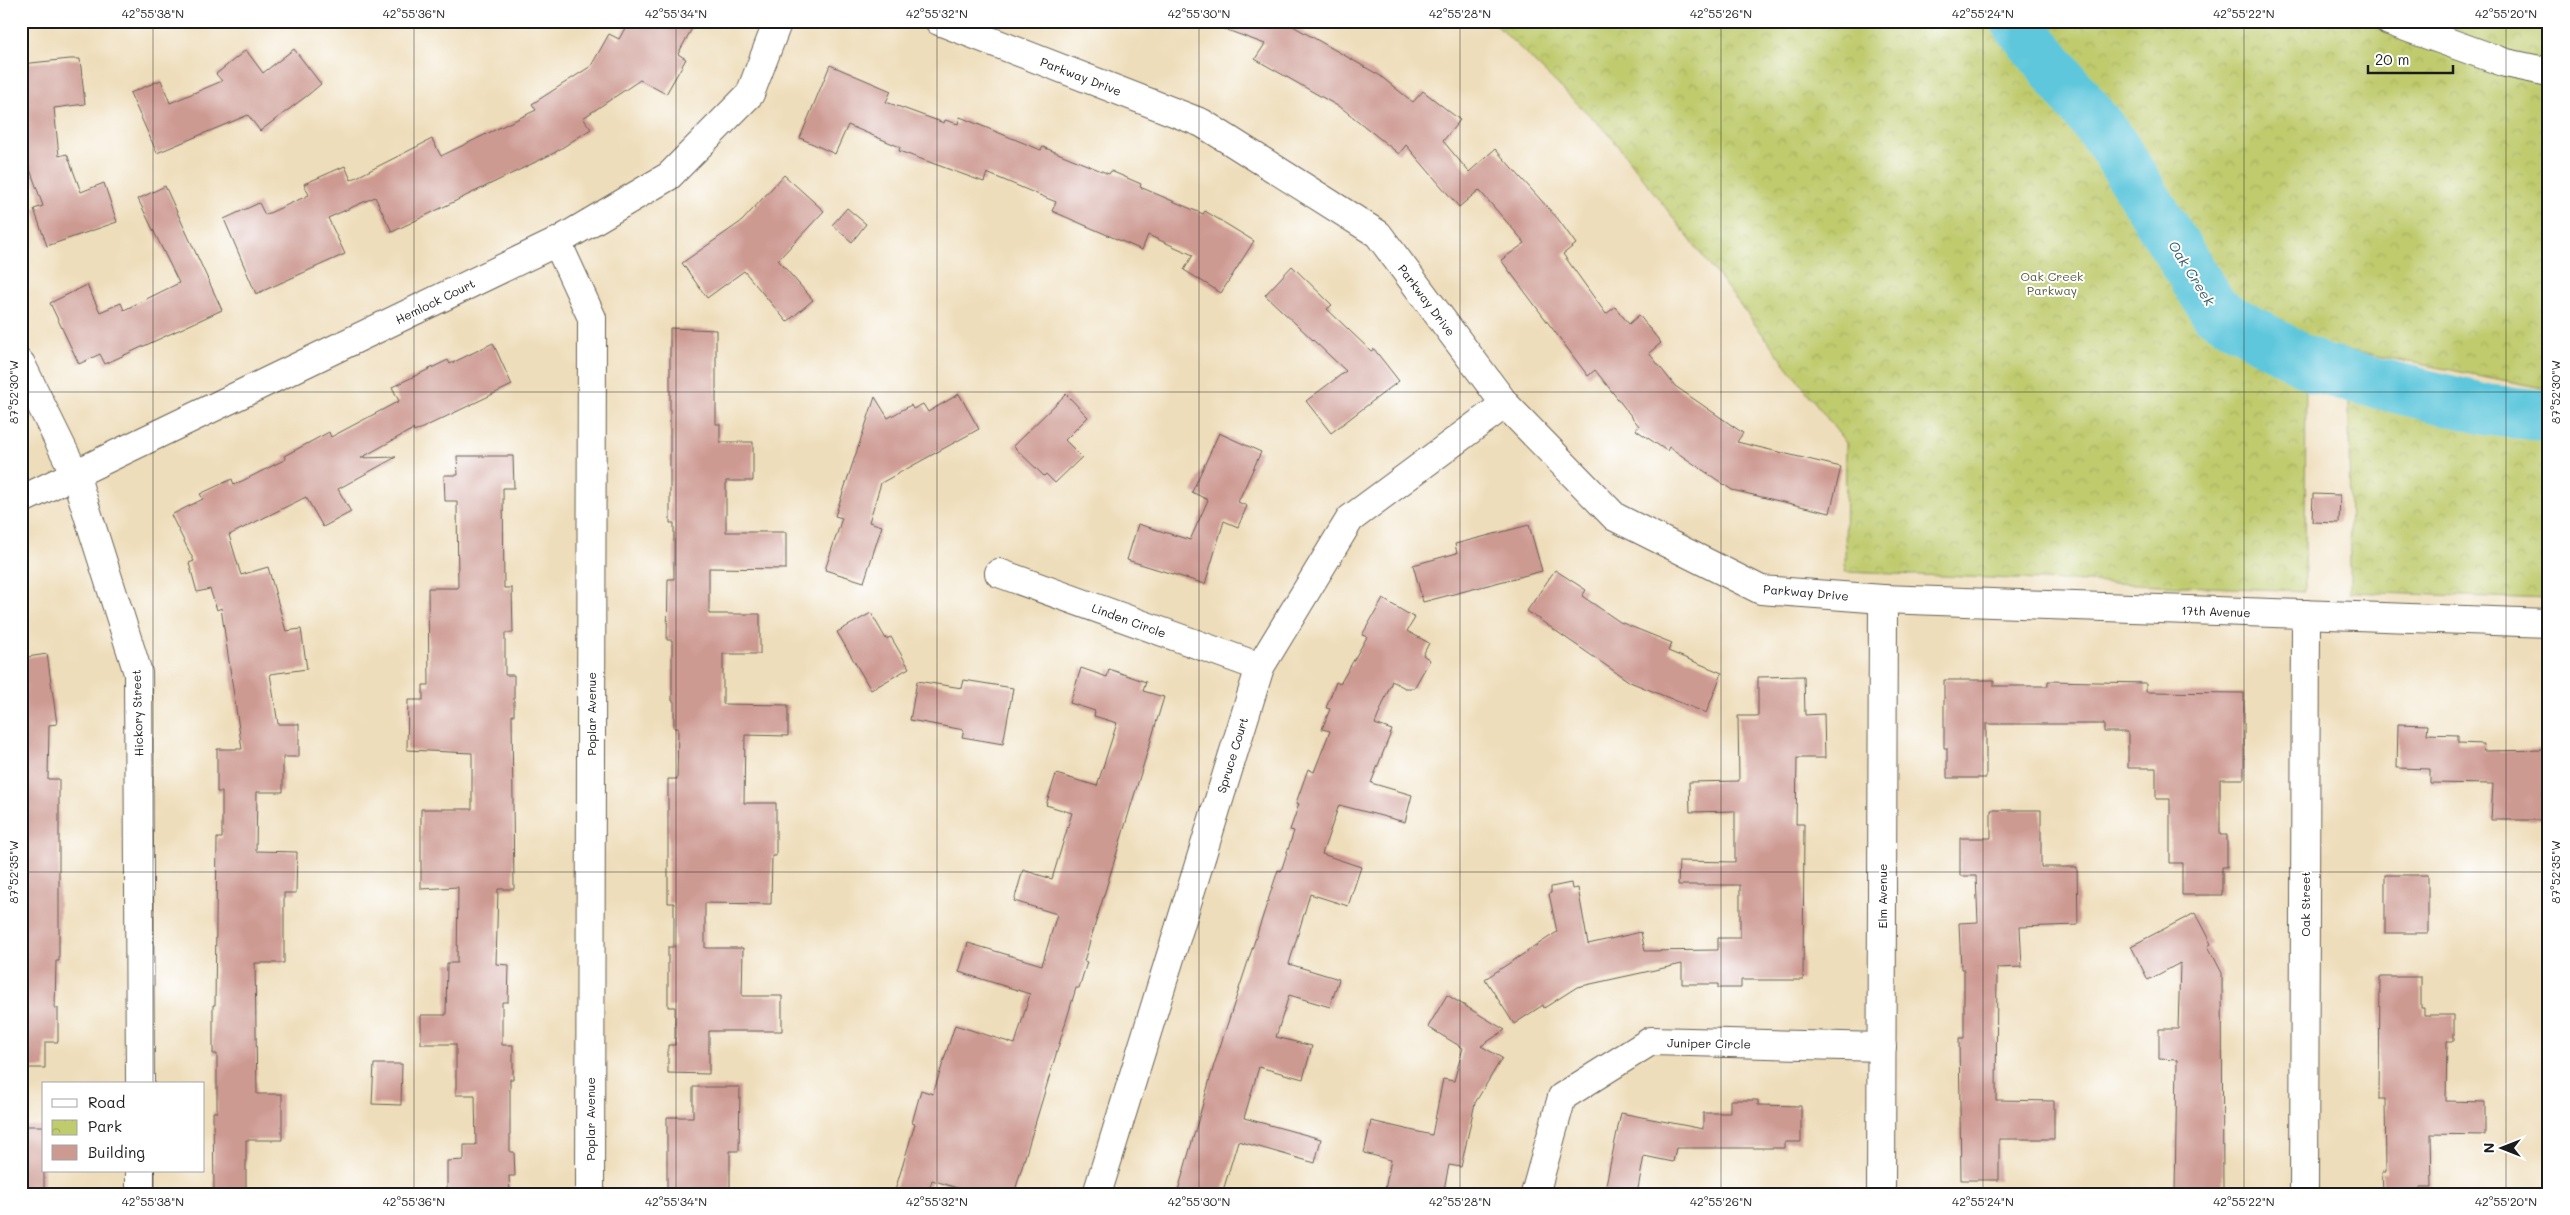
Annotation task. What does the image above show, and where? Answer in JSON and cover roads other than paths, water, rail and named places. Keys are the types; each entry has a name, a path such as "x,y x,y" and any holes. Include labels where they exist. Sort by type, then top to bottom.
{"street":[{"name":"Hemlock Court","path":"21,500 557,242 669,176 750,94 778,21"},
{"name":"Parkway Drive","path":"939,21 1202,123 1378,234 1505,404 1615,517 1761,590 1883,599"},
{"path":"2389,21 2506,63 2549,72"},
{"name":"Poplar Avenue","path":"557,242 592,318 590,1194"},
{"name":"Hickory Street","path":"21,364 75,474 138,673 140,1082"},
{"name":"Spruce Court","path":"1097,1194 1260,667 1350,519 1505,404"},
{"name":"Linden Circle","path":"999,573 1260,667"},
{"name":"17th Avenue","path":"1883,599 2549,624"},
{"name":"Elm Avenue","path":"1881,1194 1883,599"},
{"name":"Oak Street","path":"2304,1194 2306,614"},
{"name":"Juniper Circle","path":"1535,1194 1562,1097 1651,1041 1882,1047"},
{"path":"140,1172 140,1194"}],"waterway":[{"name":"Oak Creek","path":"2016,21 2111,142 2215,311 2319,369 2488,410 2549,416"}],"park label":[{"name":"Oak Creek Parkway","path":"2052,283"}]}
